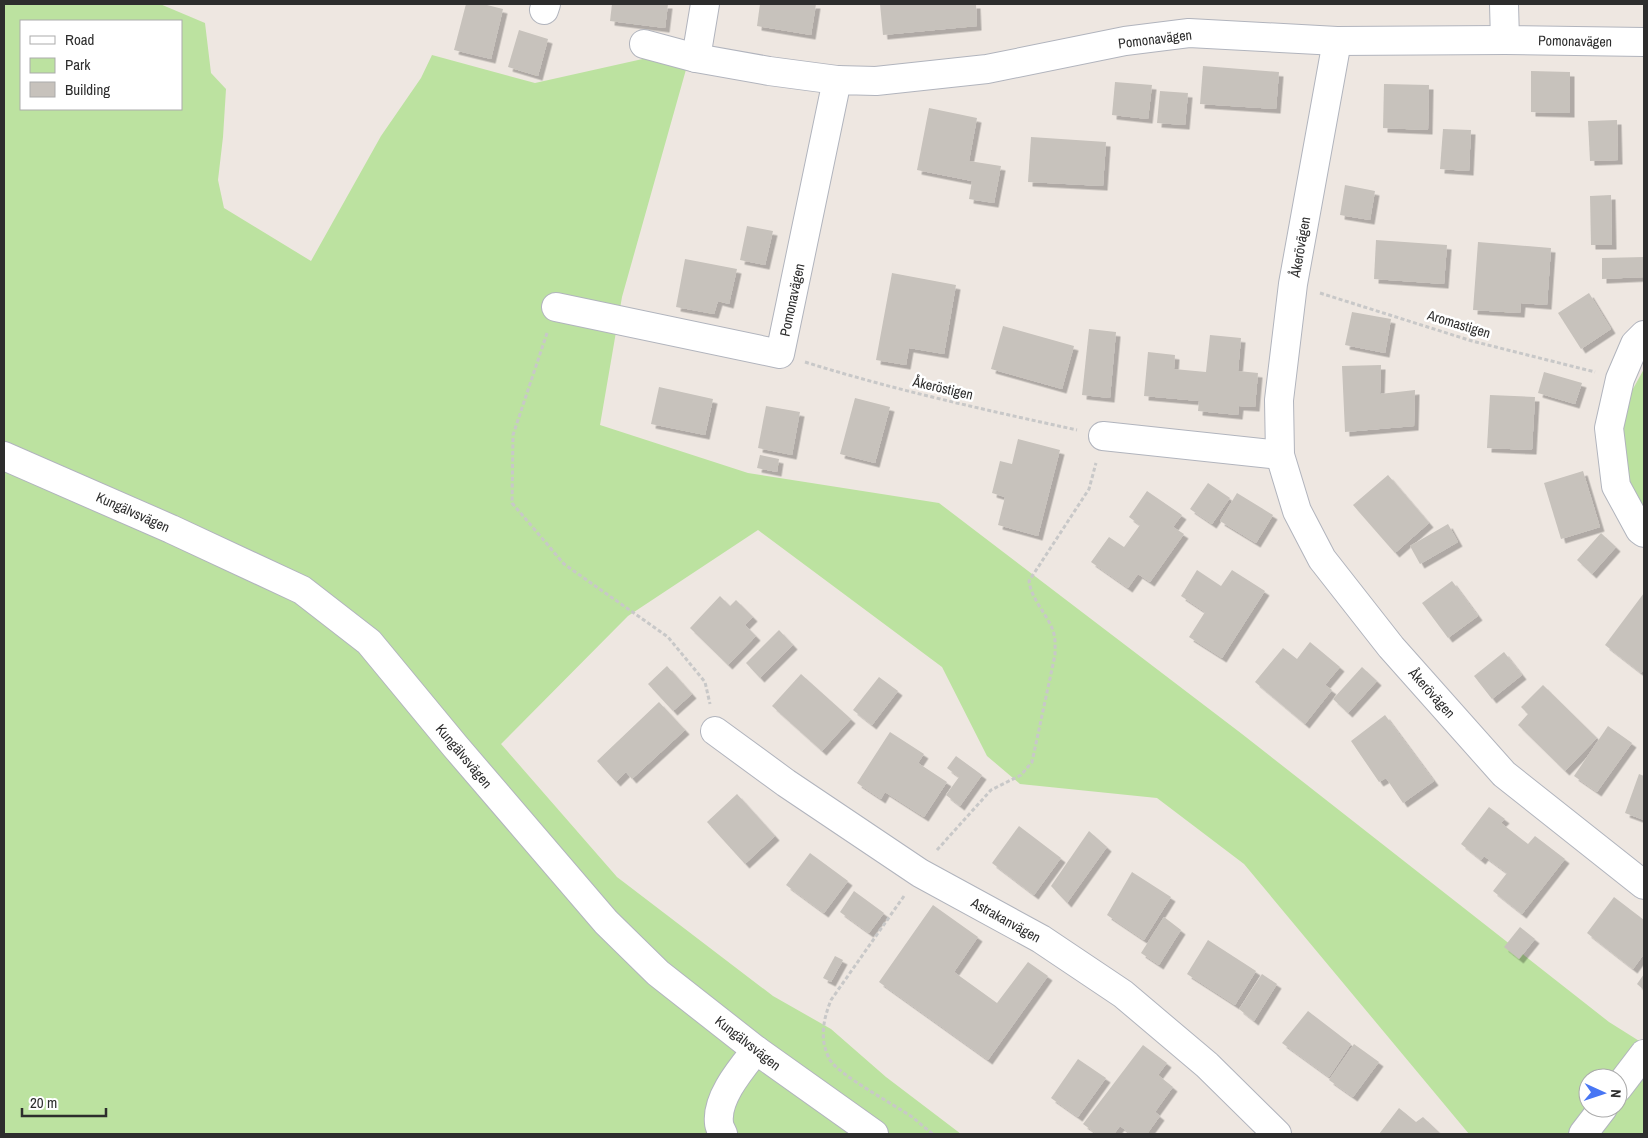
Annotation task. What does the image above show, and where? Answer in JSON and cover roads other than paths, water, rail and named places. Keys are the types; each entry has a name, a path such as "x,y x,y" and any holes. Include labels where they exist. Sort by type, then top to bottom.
{"street":[{"path":"696,58 705,4"},
{"path":"1504,4 1505,40"},
{"name":"Pomonavägen","path":"644,44 696,58 769,71 837,80 876,81 987,69 1125,41 1189,33 1337,41 1505,40 1644,42"},
{"name":"Åkerövägen","path":"1337,41 1293,284 1279,400 1280,454 1297,511 1322,559 1391,647 1504,774 1644,885"},
{"name":"Pomonavägen","path":"556,307 780,354 837,80"},
{"path":"1644,335 1635,344 1620,379 1608,428 1616,486 1640,530 1644,533"},
{"path":"1103,436 1280,454"},
{"name":"Kungälvsvägen","path":"4,456 171,529 302,590 369,642 455,746 606,922 658,973 756,1050 867,1132"},
{"name":"Astrakanvägen","path":"715,730 786,783 920,873 1041,939 1122,994 1207,1065 1277,1134"},
{"path":"723,1134 719,1122 723,1096 756,1050"},
{"path":"1628,1075 1644,1054"},
{"path":"1583,1134 1595,1118"}]}
